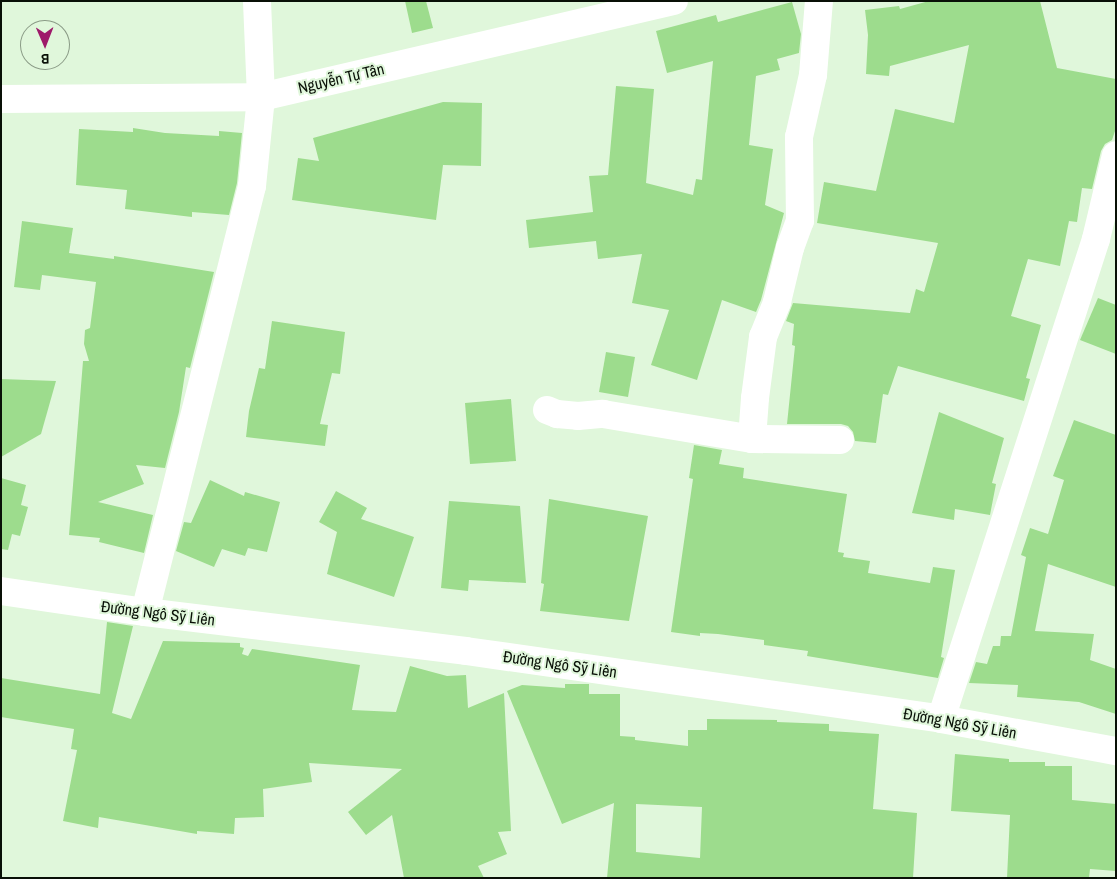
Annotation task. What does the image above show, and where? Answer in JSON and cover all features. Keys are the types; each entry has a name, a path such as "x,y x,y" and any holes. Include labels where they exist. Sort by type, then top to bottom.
{"street":[{"path":"145,612 252,186 261,97 257,1"},
{"name":"Nguyễn Tự Tân","path":"1,99 261,97 674,1"},
{"path":"752,439 754,398 763,337 777,302 790,248 800,221 799,137 813,75 819,1"},
{"path":"941,719 1096,239 1116,155"},
{"path":"547,410 557,414 578,416 611,415 752,439 840,440"},
{"name":"Đường Ngô Sỹ Liên","path":"1,592 145,612 466,651 941,719 1116,751"}],"building":[{"path":"405,1 426,1 433,28 412,33"},
{"path":"929,1 1040,1 1057,68 1116,79 1116,128 1112,140 1105,144 1101,151 1092,189 1082,188 1077,222 1069,221 1060,266 1028,259 1011,316 1041,325 1026,378 1030,379 1024,401 898,366 888,395 883,394 876,443 855,441 853,432 848,426 841,424 787,424 795,346 792,345 794,324 786,321 793,303 910,313 916,289 924,292 938,243 817,223 824,182 876,191 895,109 954,123 969,45 890,66 889,76 866,74 868,35 865,10 899,6 900,9"},
{"path":"792,2 801,34 799,53 777,59 780,70 756,76 749,145 773,149 765,205 784,213 761,300 756,312 722,300 697,380 651,365 669,310 632,303 642,254 598,259 596,241 529,248 526,220 593,212 589,176 608,175 616,86 654,89 646,183 693,195 696,179 702,180 713,61 667,73 656,31 716,15 718,22"},
{"path":"443,102 482,103 481,166 443,165 436,220 292,200 298,158 319,161 313,138"},
{"path":"133,128 165,133 219,136 219,131 242,133 237,183 229,215 192,212 192,217 125,209 127,190 76,185 79,129 133,132"},
{"path":"22,221 73,228 69,253 114,259 114,256 214,272 190,368 186,367 179,412 165,468 136,465 144,484 98,502 153,515 144,553 99,542 100,538 69,535 83,361 89,361 84,344 85,330 90,328 96,282 42,275 40,290 14,287"},
{"path":"1098,298 1116,305 1116,354 1080,340"},
{"path":"272,321 345,332 340,374 332,373 320,424 328,425 325,446 246,437 249,411 259,368 265,369"},
{"path":"606,352 635,357 628,397 599,392"},
{"path":"1,379 56,381 41,434 1,457"},
{"path":"511,399 516,461 470,464 465,403"},
{"path":"939,412 1004,438 992,483 996,484 990,515 955,509 954,520 912,513"},
{"path":"1074,420 1116,435 1116,587 1048,564 1035,631 1094,634 1090,660 1116,669 1116,714 1079,702 1017,697 1018,685 969,683 976,662 987,664 993,646 1000,646 1001,636 1011,636 1026,557 1021,555 1030,528 1048,534 1064,480 1053,476"},
{"path":"694,445 722,450 719,464 744,468 743,478 847,494 838,552 844,553 843,557 870,561 868,573 930,583 933,567 955,570 941,657 944,658 938,678 807,656 808,651 764,645 764,640 718,634 700,633 700,636 671,632 693,479 689,478"},
{"path":"1,478 26,485 21,505 28,507 20,536 12,534 8,550 1,549"},
{"path":"210,480 244,496 245,492 280,502 267,552 248,548 245,556 222,549 214,567 176,551 184,522 191,523"},
{"path":"336,491 367,508 361,519 414,537 394,597 327,574 337,532 319,522"},
{"path":"549,499 648,516 629,621 540,611 544,584 541,583"},
{"path":"449,501 520,506 526,583 469,580 468,591 441,588"},
{"path":"107,622 133,626 112,713 131,719 163,641 240,643 240,647 244,648 242,654 248,656 252,649 360,665 352,710 396,712 410,666 447,676 466,675 468,708 504,693 511,831 498,832 507,854 478,866 484,878 404,878 392,815 366,835 348,812 402,769 309,763 312,782 263,789 264,817 235,818 234,834 197,831 197,834 99,817 98,828 63,821 77,750 71,749 74,729 1,717 1,678 100,694"},
{"path":"565,684 589,684 589,694 620,694 620,736 635,737 635,740 688,746 688,730 707,730 707,719 777,720 777,722 829,724 829,731 879,734 873,809 917,813 913,878 607,878 614,803 562,824 507,691 522,685 565,688","holes":["636,804 702,807 700,858 636,852"]},
{"path":"955,754 1009,759 1009,762 1045,762 1045,766 1072,766 1072,800 1116,804 1116,871 1090,869 1089,878 1007,878 1010,815 951,811"}]}
